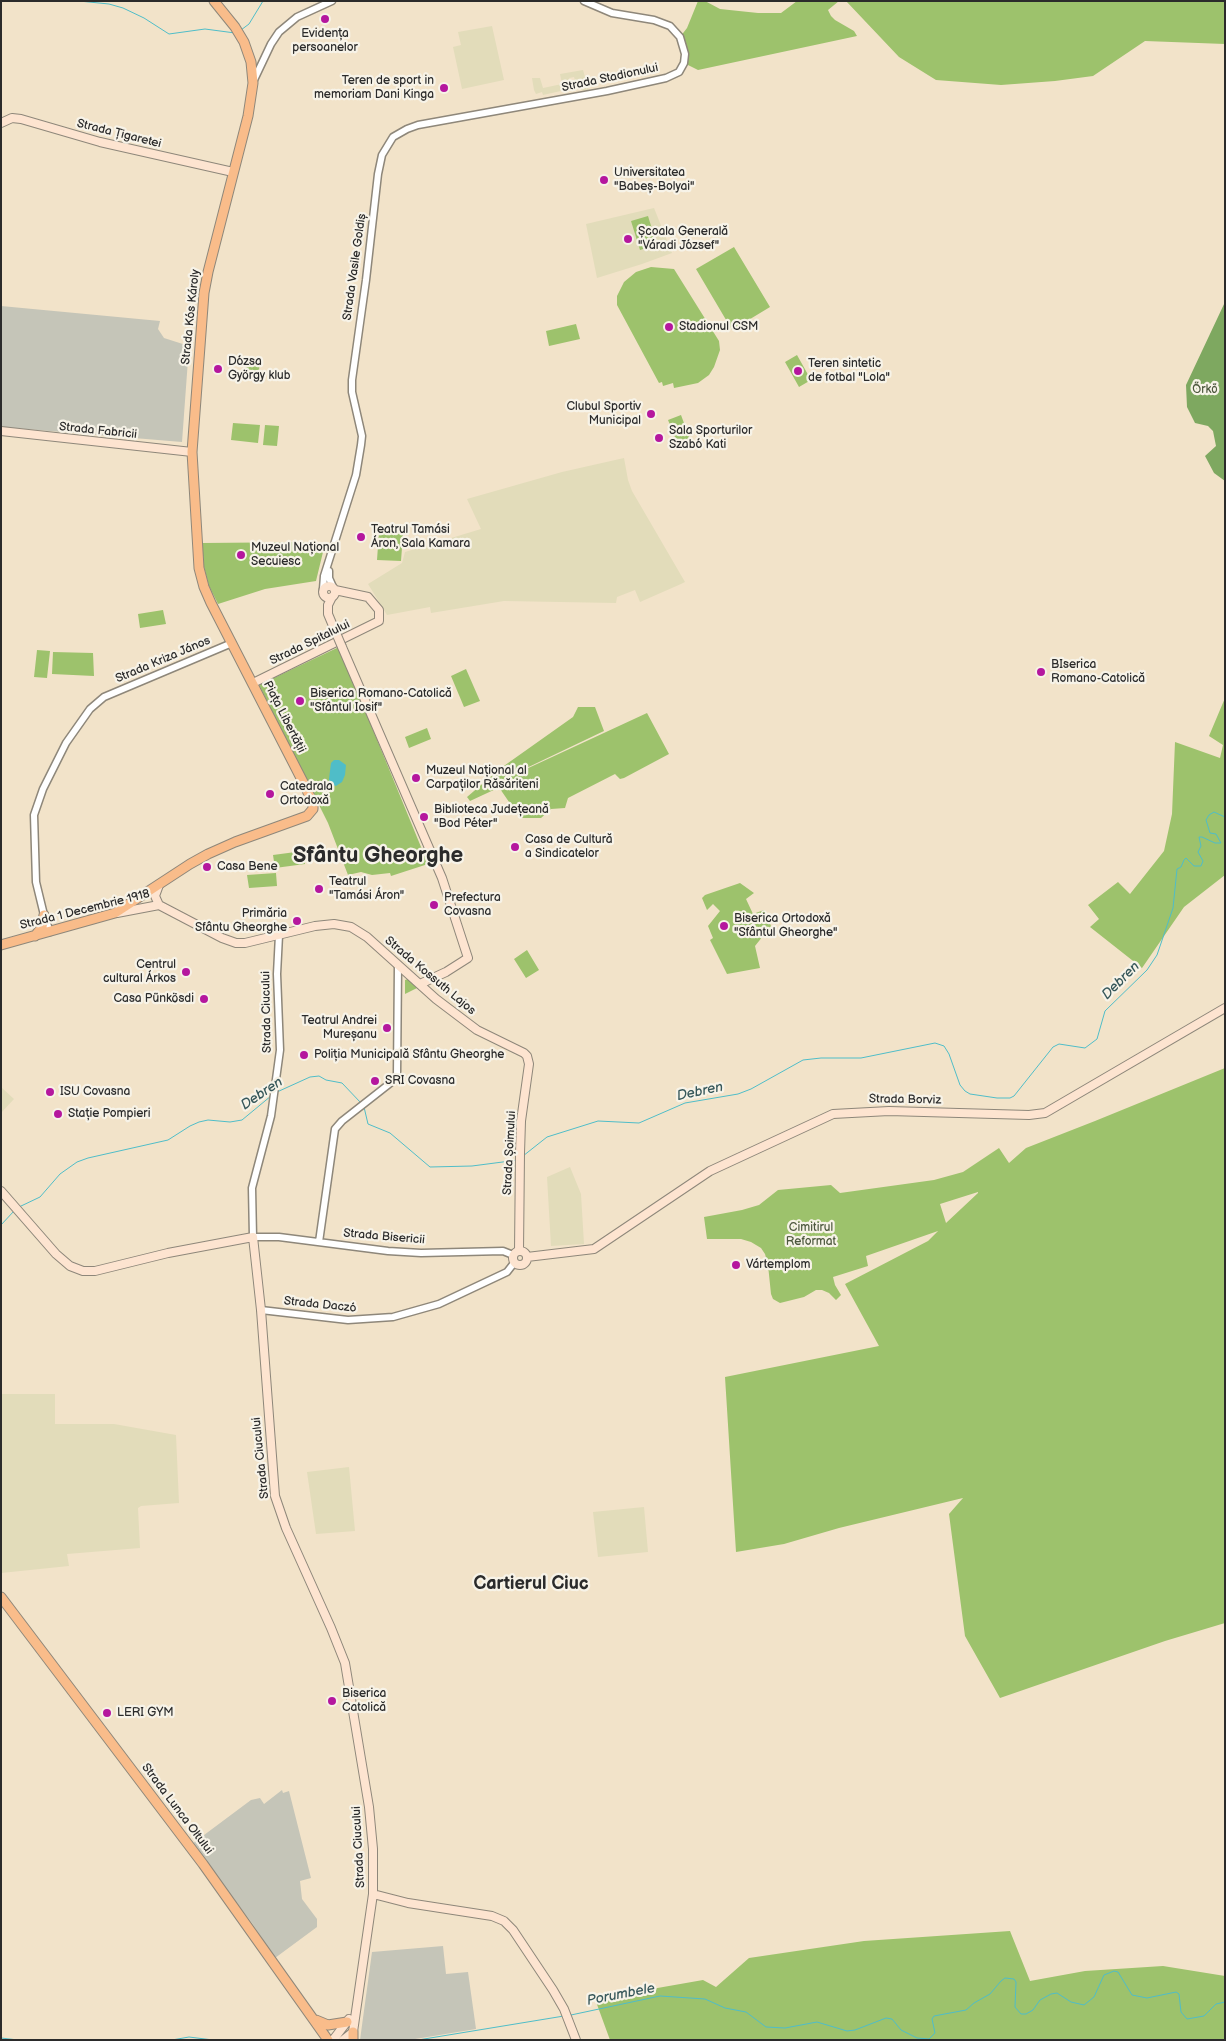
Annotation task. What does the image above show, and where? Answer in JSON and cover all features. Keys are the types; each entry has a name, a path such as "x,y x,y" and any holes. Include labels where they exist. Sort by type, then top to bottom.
{"main road":[{"name":"Strada Kós Károly","path":"214,1 237,31 249,55 253,83 249,111 205,284 192,452 201,576 211,603 232,643"},
{"name":"Strada Țigaretei","path":"1,123 12,118 21,119 100,142 233,172"},
{"name":"Strada Fabricii","path":"1,431 192,452"},
{"path":"327,585 333,592 324,596 323,589 327,585"},
{"path":"333,592 328,605 328,614 439,871 468,958 446,972 420,984"},
{"name":"Strada Spitalului","path":"253,683 377,623 380,615 374,603 368,597 333,592"},
{"name":"Piața Libertății","path":"159,884 212,852 307,816 312,812 313,803 232,643"},
{"path":"159,884 155,896 159,905"},
{"path":"115,913 159,884"},
{"name":"Strada 1 Decembrie 1918","path":"1,944 115,913 159,905 231,942 245,943 315,926"},
{"path":"36,936 42,927 44,915"},
{"name":"Strada Kossuth Lajos","path":"315,926 334,924 351,926 367,937 476,1030 527,1056"},
{"name":"Strada Borviz","path":"527,1257 594,1249 710,1171 826,1116 840,1112 962,1112 1029,1115 1045,1113 1225,1008"},
{"name":"Strada Șoimului","path":"515,1256 521,1121 529,1064 527,1056"},
{"path":"1,1191 65,1262 75,1269 87,1272 253,1236"},
{"name":"Strada Ciucului","path":"253,1236 261,1310 275,1496 286,1528 332,1628 348,1676 369,1807 373,1849 373,1894 353,2036"},
{"path":"524,1252 527,1257 526,1262 518,1266 515,1256 524,1252"},
{"name":"Strada Lunca Oltului","path":"1,1597 203,1864 328,2040"},
{"path":"373,1894 492,1916 504,1921 513,1930 564,2010 576,2040"},
{"path":"334,2040 353,2012 359,1997"},
{"path":"314,2019 328,2025 347,2022"},
{"path":"344,2040 353,2036"}],"street":[{"path":"253,83 271,44 279,32 297,17 332,1"},
{"name":"Strada Stadionului","path":"553,101 666,78 679,72 684,63 685,54 680,36 666,23 612,14 584,1"},
{"name":"Strada Vasile Goldiș","path":"323,589 324,576 356,475 361,445 362,436 352,392 352,380 378,174 385,148 393,137 412,127 553,101"},
{"name":"Strada Vasile Goldiș","path":"329,562 328,578 333,592"},
{"name":"Strada Kriza János","path":"44,915 35,871 33,826 36,804 66,743 90,709 104,697 232,643"},
{"path":"44,915 50,932"},
{"name":"Strada Ciucului","path":"253,1236 252,1188 269,1125 281,1038 277,974 279,935"},
{"path":"319,1242 335,1129 342,1121 395,1079 398,1070 398,965"},
{"path":"397,983 406,972"},
{"name":"Strada Bisericii","path":"253,1236 388,1251 503,1251 515,1256"},
{"name":"Strada Daczó","path":"261,1310 348,1320 393,1317 439,1304 507,1272 515,1256"}],"shaded area":[{"path":"492,26 504,80 462,89 453,47 461,45 458,32"},
{"path":"583,70 589,91 581,90 580,86 577,87 574,77 569,78 570,81 563,83 565,90 543,95 542,92 536,94 534,90 532,78 540,78 543,88 562,84 560,74"},
{"name":"Școala Generală \"Váradi József\"","path":"654,208 672,253 597,278 586,224"},
{"path":"1,306 160,321 158,329 164,338 189,346 182,442 1,427"},
{"path":"624,458 632,491 685,582 681,584 640,602 635,590 617,597 616,603 504,601 431,613 430,607 387,615 368,584 402,563 405,552 481,529 467,499 562,472"},
{"path":"1,1087 14,1099 1,1113"},
{"path":"570,1167 581,1194 584,1244 551,1246 547,1177"},
{"path":"1,1394 55,1394 55,1424 114,1424 176,1435 179,1503 141,1506 138,1508 140,1548 67,1554 69,1566 1,1573"},
{"path":"349,1467 355,1531 316,1534 307,1472"},
{"path":"644,1507 648,1552 598,1557 593,1512"},
{"path":"282,1790 283,1793 289,1791 311,1878 300,1881 302,1899 317,1919 317,1927 275,1958 252,1923 192,1844 251,1800 260,1798 264,1804"},
{"path":"443,1946 446,1974 468,1972 476,2029 409,2040 360,2040 372,1952"}],"green space":[{"path":"698,1 705,1 720,9 758,13 781,13 797,1 839,1 828,10 831,16 854,31 857,36 698,70 684,63 680,37 687,28"},
{"path":"846,1 1225,1 1225,44 1145,41 1093,76 1055,81 1001,85 936,80 899,57"},
{"path":"648,216 657,245 640,250 631,221"},
{"path":"734,247 770,307 732,330 696,269"},
{"name":"Stadionul CSM","path":"651,267 674,269 719,341 720,350 714,367 709,375 698,383 674,388 673,383 663,386 662,382 659,383 617,305 617,296 624,282 636,272"},
{"name":"Őrkő","path":"1225,302 1225,481 1214,473 1205,456 1216,446 1213,431 1208,426 1195,423 1187,407 1186,385"},
{"path":"576,324 580,339 549,346 546,331"},
{"name":"Teren sintetic de fotbal \"Lola\"","path":"797,355 811,380 799,387 785,362"},
{"path":"247,360 260,361 258,380 246,379"},
{"path":"681,415 691,442 679,447 668,420"},
{"path":"233,423 260,425 258,443 231,440"},
{"path":"265,425 279,426 277,446 263,445"},
{"path":"379,532 403,534 401,561 377,560"},
{"path":"314,542 323,552 316,581 265,589 218,604 209,586 204,567 202,543"},
{"path":"163,610 166,624 140,628 138,614"},
{"path":"339,647 428,864 391,876 390,873 372,875 361,872 348,875 328,823 259,685"},
{"path":"37,650 50,651 47,678 34,677"},
{"path":"53,652 93,653 94,676 52,674"},
{"path":"466,669 480,701 464,707 451,676"},
{"path":"1225,698 1225,875 1184,907 1142,968 1090,927 1099,919 1088,905 1118,882 1130,894 1164,851 1172,814 1175,742 1220,758 1223,745 1209,736"},
{"path":"578,707 595,707 604,731 495,783 498,788 470,801 467,797 501,768 573,717"},
{"path":"647,713 669,754 624,778 620,779 615,774 568,798 565,808 551,809 541,818 520,818 496,783"},
{"path":"427,728 431,739 409,748 405,737"},
{"path":"303,851 305,864 275,868 273,855"},
{"path":"276,873 277,886 249,888 247,875"},
{"path":"740,883 754,893 746,899 753,914 764,910 771,926 755,946 760,968 727,974 710,940 713,938 708,926 720,911 713,904 707,910 702,898 705,895"},
{"path":"527,950 539,970 526,978 514,959"},
{"path":"408,979 417,988 405,994 405,980"},
{"name":"Cimitirul Reformat","path":"1225,1068 1225,1623 1165,1641 1000,1698 965,1636 949,1514 963,1498 839,1528 784,1544 736,1552 725,1377 879,1346 845,1284 928,1241 938,1231 866,1256 868,1266 833,1277 841,1295 836,1300 829,1293 816,1290 804,1297 780,1303 773,1299 771,1294 768,1265 761,1248 741,1239 707,1239 704,1217 759,1205 778,1190 831,1185 840,1193 934,1180 963,1172 999,1148 1009,1163 1026,1148","holes":["978,1193 946,1223 940,1204"]},
{"path":"1010,1931 1030,1981 1085,1971 1163,1966 1225,1976 1225,2040 610,2040 595,1999 703,1980 716,1987 749,1958 864,1941"}],"water":[{"path":"334,760 339,760 346,765 342,782 336,786 330,784 329,779 331,763"}],"waterway":[{"path":"79,1 109,4 123,8 144,18 169,34 205,29 235,33"},
{"path":"241,30 249,24 263,1"},
{"name":"Debren","path":"523,1156 547,1137 598,1121 639,1123 685,1103 738,1094 751,1089 803,1060 861,1058 935,1043 944,1046 949,1054 960,1085 965,1091 970,1094 1010,1098 1014,1096 1053,1047 1059,1044 1085,1048 1097,1039 1105,1011 1147,970 1157,955 1173,908 1177,869 1181,867 1186,858 1194,866 1201,866 1203,861 1198,852 1201,846 1199,837 1215,843 1221,843 1216,834 1210,833 1206,820 1214,812 1225,817"},
{"name":"Debren","path":"277,1092 310,1077 319,1076 326,1080 342,1083 361,1103"},
{"name":"Debren","path":"19,1207 40,1197 60,1174 77,1162 168,1140 199,1122 208,1120 230,1122 242,1120 271,1096"},
{"name":"Debren","path":"364,1107 368,1124 390,1133 430,1167 472,1166 518,1160"},
{"name":"Debren","path":"1,1225 14,1211"},
{"name":"Porumbele","path":"571,2015 660,1996 705,1999 725,2008 746,2012 766,2027 785,2028 817,2022 847,2031 855,2030 886,2018 892,2019 901,2030 917,2038 929,2039 935,2033 932,2019 934,2016 966,2010 990,1994 1005,1978 1014,1979 1016,1982 1015,2007 1021,2014 1026,2014 1033,2010 1040,2000 1057,1993 1071,2002 1084,2005 1094,1997 1104,1975 1114,1971 1118,1972 1132,1995 1147,1998 1176,1992 1179,1994 1181,2012 1187,2019 1204,2016 1216,2004 1225,2002"},
{"name":"Porumbele","path":"418,2040 564,2016"},
{"name":"Porumbele","path":"172,2040 189,2037 213,2040"},
{"name":"Porumbele","path":"1,2038 18,2040"}],"place":[{"name":"Evidența persoanelor","path":"325,19"},
{"name":"Teren de sport in memoriam Dani Kinga","path":"444,88"},
{"name":"Universitatea \"Babeș-Bolyai\"","path":"604,180"},
{"name":"Școala Generală \"Váradi József\"","path":"628,239"},
{"name":"Stadionul CSM","path":"669,327"},
{"name":"Dózsa György klub","path":"218,369"},
{"name":"Teren sintetic de fotbal \"Lola\"","path":"798,371"},
{"name":"Clubul Sportiv Municipal","path":"651,414"},
{"name":"Sala Sporturilor Szabó Kati","path":"659,438"},
{"name":"Teatrul Tamási Áron, Sala Kamara","path":"361,537"},
{"name":"Muzeul Național Secuiesc","path":"241,555"},
{"name":"BIserica Romano-Catolică","path":"1041,672"},
{"name":"Biserica Romano-Catolică \"Sfântul Iosif\"","path":"300,701"},
{"name":"Muzeul Național al Carpaților Răsăriteni","path":"416,778"},
{"name":"Catedrala Ortodoxă","path":"270,794"},
{"name":"Biblioteca Județeană \"Bod Péter\"","path":"424,817"},
{"name":"Casa de Cultură a Sindicatelor","path":"515,847"},
{"name":"Casa Bene","path":"207,867"},
{"name":"Teatrul \"Tamási Áron\"","path":"319,889"},
{"name":"Prefectura Covasna","path":"434,905"},
{"name":"Primăria Sfântu Gheorghe","path":"297,921"},
{"name":"Biserica Ortodoxă \"Sfântul Gheorghe\"","path":"724,926"},
{"name":"Centrul cultural Árkos","path":"186,972"},
{"name":"Casa Pünkösdi","path":"204,999"},
{"name":"Teatrul Andrei Mureșanu","path":"387,1028"},
{"name":"Poliția Municipală Sfântu Gheorghe","path":"304,1055"},
{"name":"SRI Covasna","path":"375,1081"},
{"name":"ISU Covasna","path":"50,1092"},
{"name":"Stație Pompieri","path":"58,1114"},
{"name":"Vártemplom","path":"736,1265"},
{"name":"Biserica Catolică","path":"332,1701"},
{"name":"LERI GYM","path":"107,1713"}],"district":[{"name":"Sfântu Gheorghe","path":"378,856"},
{"name":"Cartierul Ciuc","path":"531,1584"}]}
